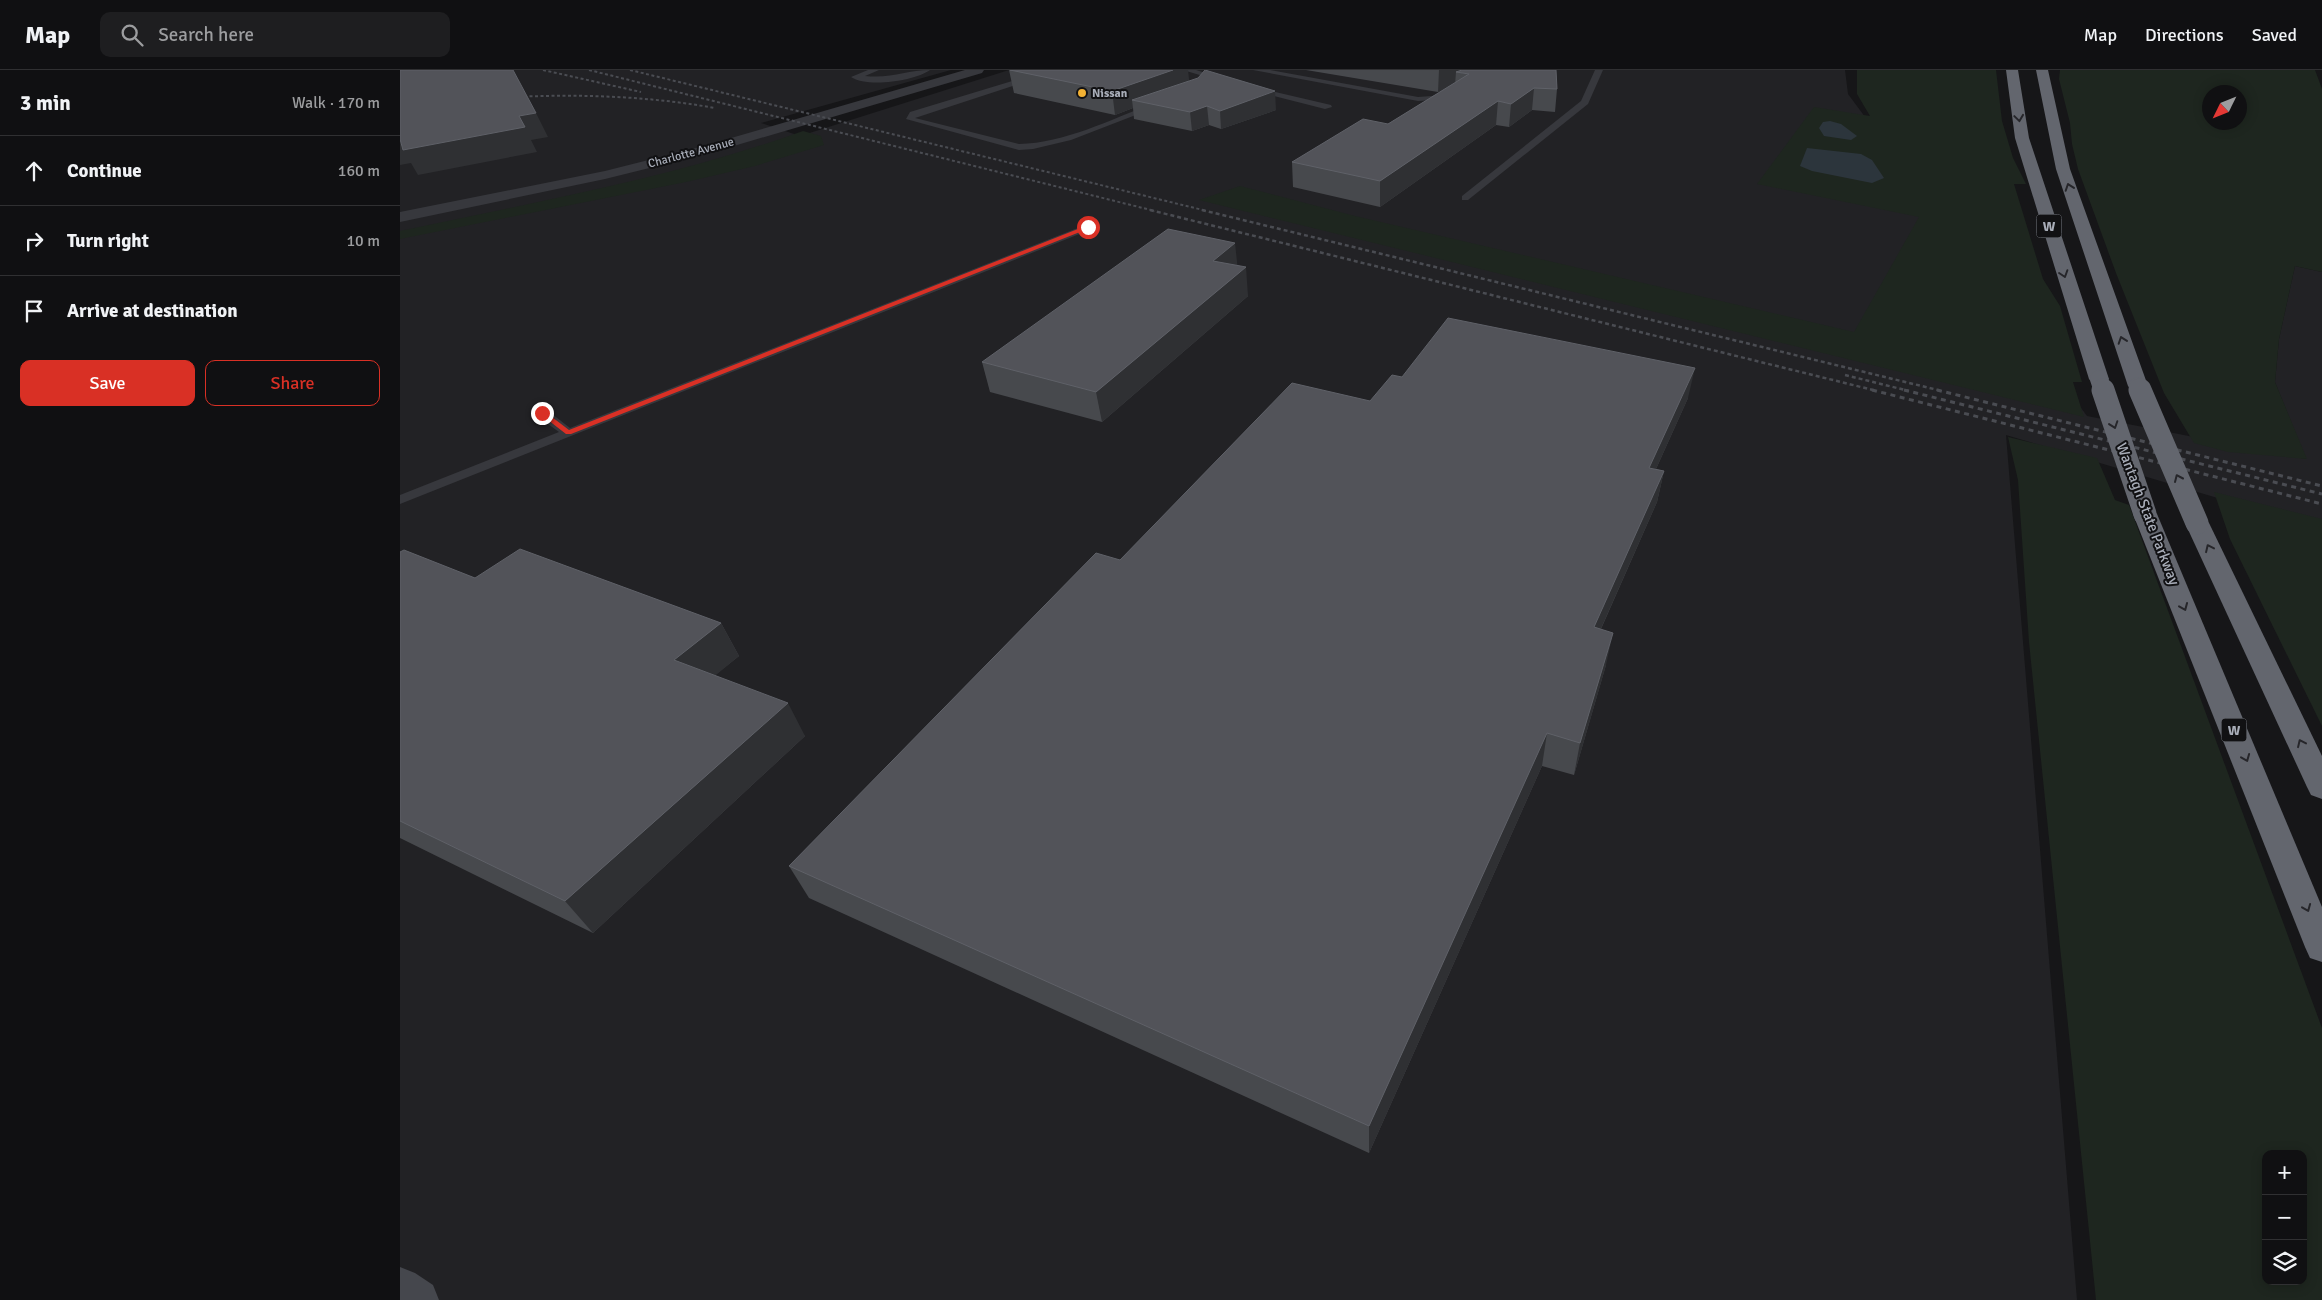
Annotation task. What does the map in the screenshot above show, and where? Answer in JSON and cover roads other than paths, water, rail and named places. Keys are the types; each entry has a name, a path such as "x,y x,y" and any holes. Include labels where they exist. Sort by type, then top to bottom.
{"highway":[{"name":"Wantagh State Parkway","path":"2012,70 2022,138 2099,379 2145,514 2322,947"},
{"name":"W","path":"2042,70 2063,169 2138,386 2198,523 2322,787"}],"main road":[{"path":"400,1288 418,1300"}],"street":[{"name":"Charlotte Avenue","path":"400,217 596,177 705,150 978,70"}],"lane":[{"path":"875,70 855,77 880,81 896,79 926,70"},
{"path":"1057,70 914,114 910,119 1019,147 1030,148 1052,143 1160,104"},
{"path":"1187,70 1234,82"},
{"path":"1257,70 1418,99 1433,98 1460,88"},
{"path":"1465,198 1585,102 1599,70"},
{"path":"1243,85 1328,108"},
{"path":"400,500 1088,227"},
{"path":"542,413 568,433"}],"railway":[{"path":"543,70 641,92"},
{"path":"589,70 1155,211"},
{"path":"630,70 1207,211"},
{"path":"513,97 640,98 715,108"},
{"path":"1150,210 1877,391"},
{"path":"1202,210 1942,391"},
{"path":"1845,375 1909,391"},
{"path":"1872,390 2322,504"},
{"path":"1904,390 2322,494"},
{"path":"1937,390 2322,486"}],"place":[{"name":"Nissan","path":"1082,93"}]}
